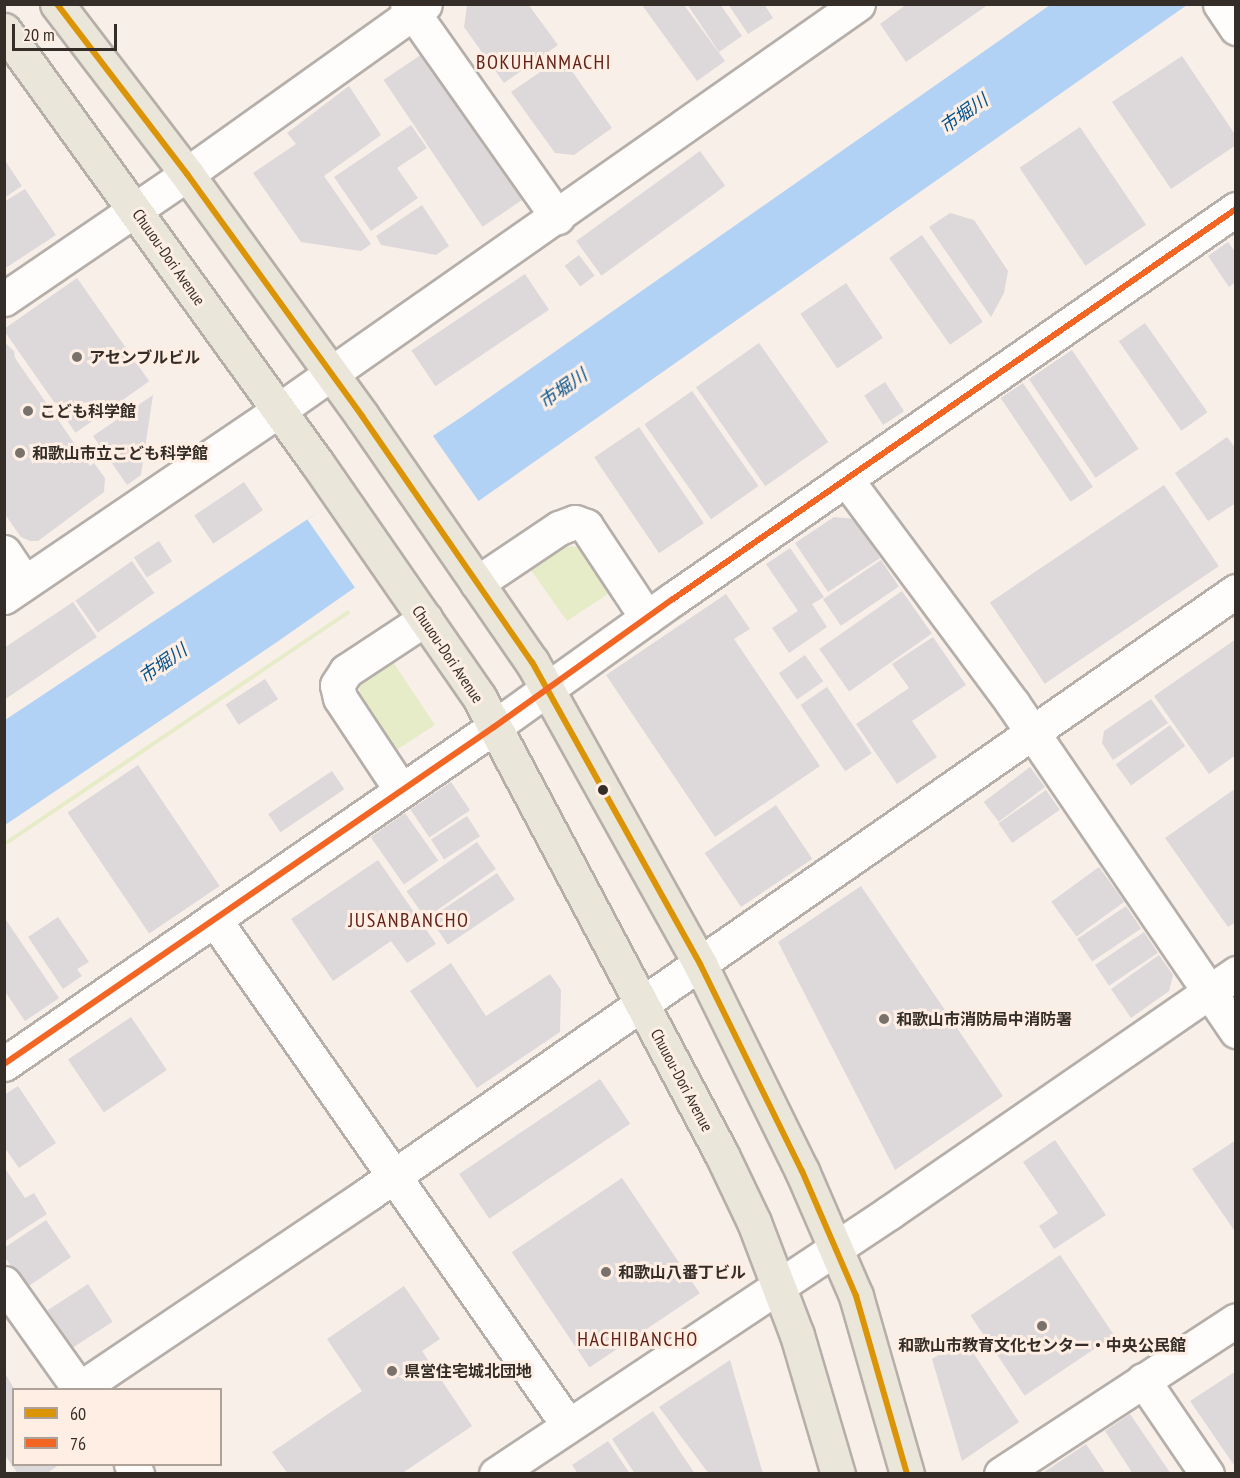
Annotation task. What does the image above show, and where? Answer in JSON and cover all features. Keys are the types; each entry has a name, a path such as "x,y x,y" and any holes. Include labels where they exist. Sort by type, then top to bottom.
{"highway":[{"path":"57,4 187,174 332,374 548,690 700,964 802,1171 836,1248 871,1340 908,1473"},
{"name":"Chuuou-Dori Avenue","path":"4,30 310,452 480,697 727,1165 780,1285 838,1473"}],"street":[{"path":"4,552 15,590 332,374 858,4"},
{"path":"4,299 187,174 415,7 557,217"},
{"path":"4,1064 548,690 647,618 1236,209"},
{"path":"846,479 1032,733 1236,1031"},
{"path":"477,583 559,528 574,522 586,526 647,618"},
{"path":"80,1388 395,1176 1236,591"},
{"path":"401,790 340,698 337,685 346,671 424,619"},
{"path":"214,919 568,1425"},
{"path":"496,1473 836,1248 1236,973"},
{"path":"4,1283 78,1388"},
{"path":"1001,1473 1236,1320"},
{"path":"1143,1380 1207,1473"}],"green space":[{"path":"572,546 585,549 614,590 567,621 530,569 560,548"},
{"path":"348,610 350,613 7,845 5,842"},
{"path":"391,659 435,725 395,751 359,698 360,686 367,676"}],"water":[{"name":"市堀川","path":"1050,5 1187,5 277,642 5,825 5,720 463,416"}],"pier":[{"path":"431,433 480,503 356,589 307,520"}],"building":[{"path":"528,4 558,45 504,83 464,27 467,5"},
{"path":"687,4 720,4 742,36 719,52"},
{"path":"728,4 764,4 773,18 748,34"},
{"path":"907,4 989,4 906,62 880,24"},
{"path":"642,5 684,5 725,61 697,81"},
{"path":"425,52 524,199 483,227 384,80"},
{"path":"1182,56 1236,136 1236,145 1171,189 1112,102"},
{"path":"562,57 612,128 574,155 555,153 511,92"},
{"path":"349,86 381,135 324,176 371,244 361,251 301,242 253,173 296,144 287,133"},
{"path":"411,125 427,148 397,168 418,198 371,231 334,177"},
{"path":"1080,127 1146,225 1085,266 1019,168"},
{"path":"700,151 725,186 601,276 576,241"},
{"path":"4,159 22,186 4,198"},
{"path":"25,189 56,235 4,269 4,202"},
{"path":"422,205 449,246 436,255 381,245 376,236"},
{"path":"950,213 974,220 1008,271 1004,293 991,317 929,227"},
{"path":"922,235 983,322 950,345 889,258"},
{"path":"1228,242 1236,253 1236,282 1229,287 1208,256"},
{"path":"579,255 595,276 580,287 565,266"},
{"path":"525,274 549,310 435,386 411,351"},
{"name":"アセンブルビル","path":"77,278 149,381 76,433 4,329"},
{"path":"846,283 883,338 837,368 800,314"},
{"path":"1145,323 1208,412 1181,431 1119,341"},
{"name":"こども科学館","path":"4,342 14,351 15,358 90,466 94,463 105,478 104,492 38,541 30,541 21,537 4,513"},
{"path":"759,343 828,442 765,486 696,387"},
{"path":"1072,350 1139,449 1095,478 1029,379"},
{"path":"885,382 904,411 883,425 864,396"},
{"path":"1023,383 1093,487 1071,502 1001,398"},
{"path":"692,391 759,486 711,519 644,424"},
{"path":"153,395 141,475 127,485 93,436"},
{"path":"639,427 704,523 659,553 594,457"},
{"path":"1227,437 1236,449 1236,503 1208,521 1175,473"},
{"path":"244,482 263,510 213,544 194,516"},
{"path":"1164,485 1219,566 1045,684 990,602"},
{"path":"834,517 855,519 880,558 828,592 795,543"},
{"path":"159,541 172,561 147,577 134,557"},
{"path":"790,548 824,597 812,604 827,627 789,653 772,628 798,611 766,564"},
{"path":"881,560 899,587 841,626 823,599"},
{"path":"132,561 154,593 98,633 75,601"},
{"path":"902,591 932,634 849,692 819,649"},
{"path":"726,594 750,629 734,639 820,766 715,837 606,675"},
{"path":"73,602 97,637 4,700 4,648"},
{"path":"933,637 966,685 912,721 937,757 897,784 856,724 909,688 892,664"},
{"path":"1236,639 1236,755 1209,774 1154,696"},
{"path":"805,655 823,681 797,700 779,673"},
{"path":"265,679 278,699 239,725 226,705"},
{"path":"827,687 872,753 845,771 800,705"},
{"path":"1151,699 1168,723 1113,760 1102,743 1104,731"},
{"path":"1170,725 1185,746 1131,785 1116,764"},
{"path":"138,765 220,886 149,934 68,813"},
{"path":"1030,767 1045,787 999,822 984,802"},
{"path":"332,771 344,789 280,832 268,814"},
{"path":"451,782 470,810 429,838 410,809"},
{"path":"1236,788 1236,922 1228,927 1165,838"},
{"path":"1046,790 1060,810 1012,843 998,823"},
{"path":"776,805 812,859 741,907 705,853"},
{"path":"405,813 438,861 404,885 371,837"},
{"path":"467,816 480,836 444,860 431,839"},
{"path":"477,842 496,869 425,918 407,891"},
{"path":"378,860 436,944 407,963 391,941 333,981 291,919"},
{"path":"1099,867 1124,902 1077,936 1051,902"},
{"path":"497,873 515,900 448,945 430,918"},
{"name":"和歌山市消防局中消防署","path":"861,886 1003,1096 895,1170 778,942"},
{"path":"1126,906 1141,928 1092,961 1077,939"},
{"path":"4,917 59,998 25,1021 4,990"},
{"path":"58,917 89,962 77,969 82,976 63,989 28,937"},
{"path":"1144,932 1158,953 1109,986 1095,965"},
{"path":"1159,955 1173,975 1169,991 1131,1018 1111,989"},
{"path":"451,963 486,1016 550,974 561,990 560,1032 477,1088 410,991"},
{"path":"131,1017 167,1070 104,1113 68,1059"},
{"path":"600,1079 630,1124 489,1219 459,1174"},
{"path":"18,1086 56,1143 19,1168 4,1147 4,1095"},
{"path":"1055,1140 1106,1215 1054,1249 1039,1226 1058,1213 1023,1162"},
{"path":"1236,1140 1236,1233 1192,1169"},
{"path":"4,1167 25,1198 34,1193 47,1214 4,1242"},
{"name":"和歌山八番丁ビル","path":"622,1178 700,1293 589,1368 512,1252"},
{"path":"46,1220 71,1257 26,1288 4,1256 4,1248"},
{"name":"和歌山市教育文化センター・中央公民館","path":"1060,1255 1114,1335 1025,1396 970,1315"},
{"path":"88,1284 113,1322 72,1348 48,1310"},
{"name":"県営住宅城北団地","path":"404,1286 440,1339 422,1351 472,1426 401,1474 288,1474 272,1452 362,1391 327,1339"},
{"path":"964,1339 1019,1422 962,1461 932,1359"},
{"path":"730,1360 763,1474 709,1474 659,1407"},
{"path":"1236,1371 1236,1468 1190,1401"},
{"path":"6,1375 14,1388 12,1465 5,1455"},
{"path":"653,1411 695,1474 635,1474 612,1439"},
{"path":"1130,1414 1171,1474 1133,1474 1105,1431"},
{"path":"608,1441 630,1474 578,1474 572,1465"},
{"path":"1086,1444 1106,1474 1041,1474"},
{"path":"13,1466 57,1466 46,1474 18,1474"}],"transit line":[{"name":"60","path":"57,4 187,174 362,416 532,662 700,964 802,1171 856,1296 907,1474"},
{"name":"76","path":"4,1064 494,727 673,599 1236,209"}],"place":[{"name":"アセンブルビル","path":"77,357"},
{"name":"こども科学館","path":"28,411"},
{"name":"和歌山市立こども科学館","path":"20,453"},
{"name":"和歌山市消防局中消防署","path":"884,1019"},
{"name":"和歌山八番丁ビル","path":"606,1272"},
{"name":"和歌山市教育文化センター・中央公民館","path":"1042,1326"},
{"name":"県営住宅城北団地","path":"392,1371"}],"district":[{"name":"BOKUHANMACHI","path":"544,62"},
{"name":"JUSANBANCHO","path":"409,920"},
{"name":"HACHIBANCHO","path":"638,1339"}]}
